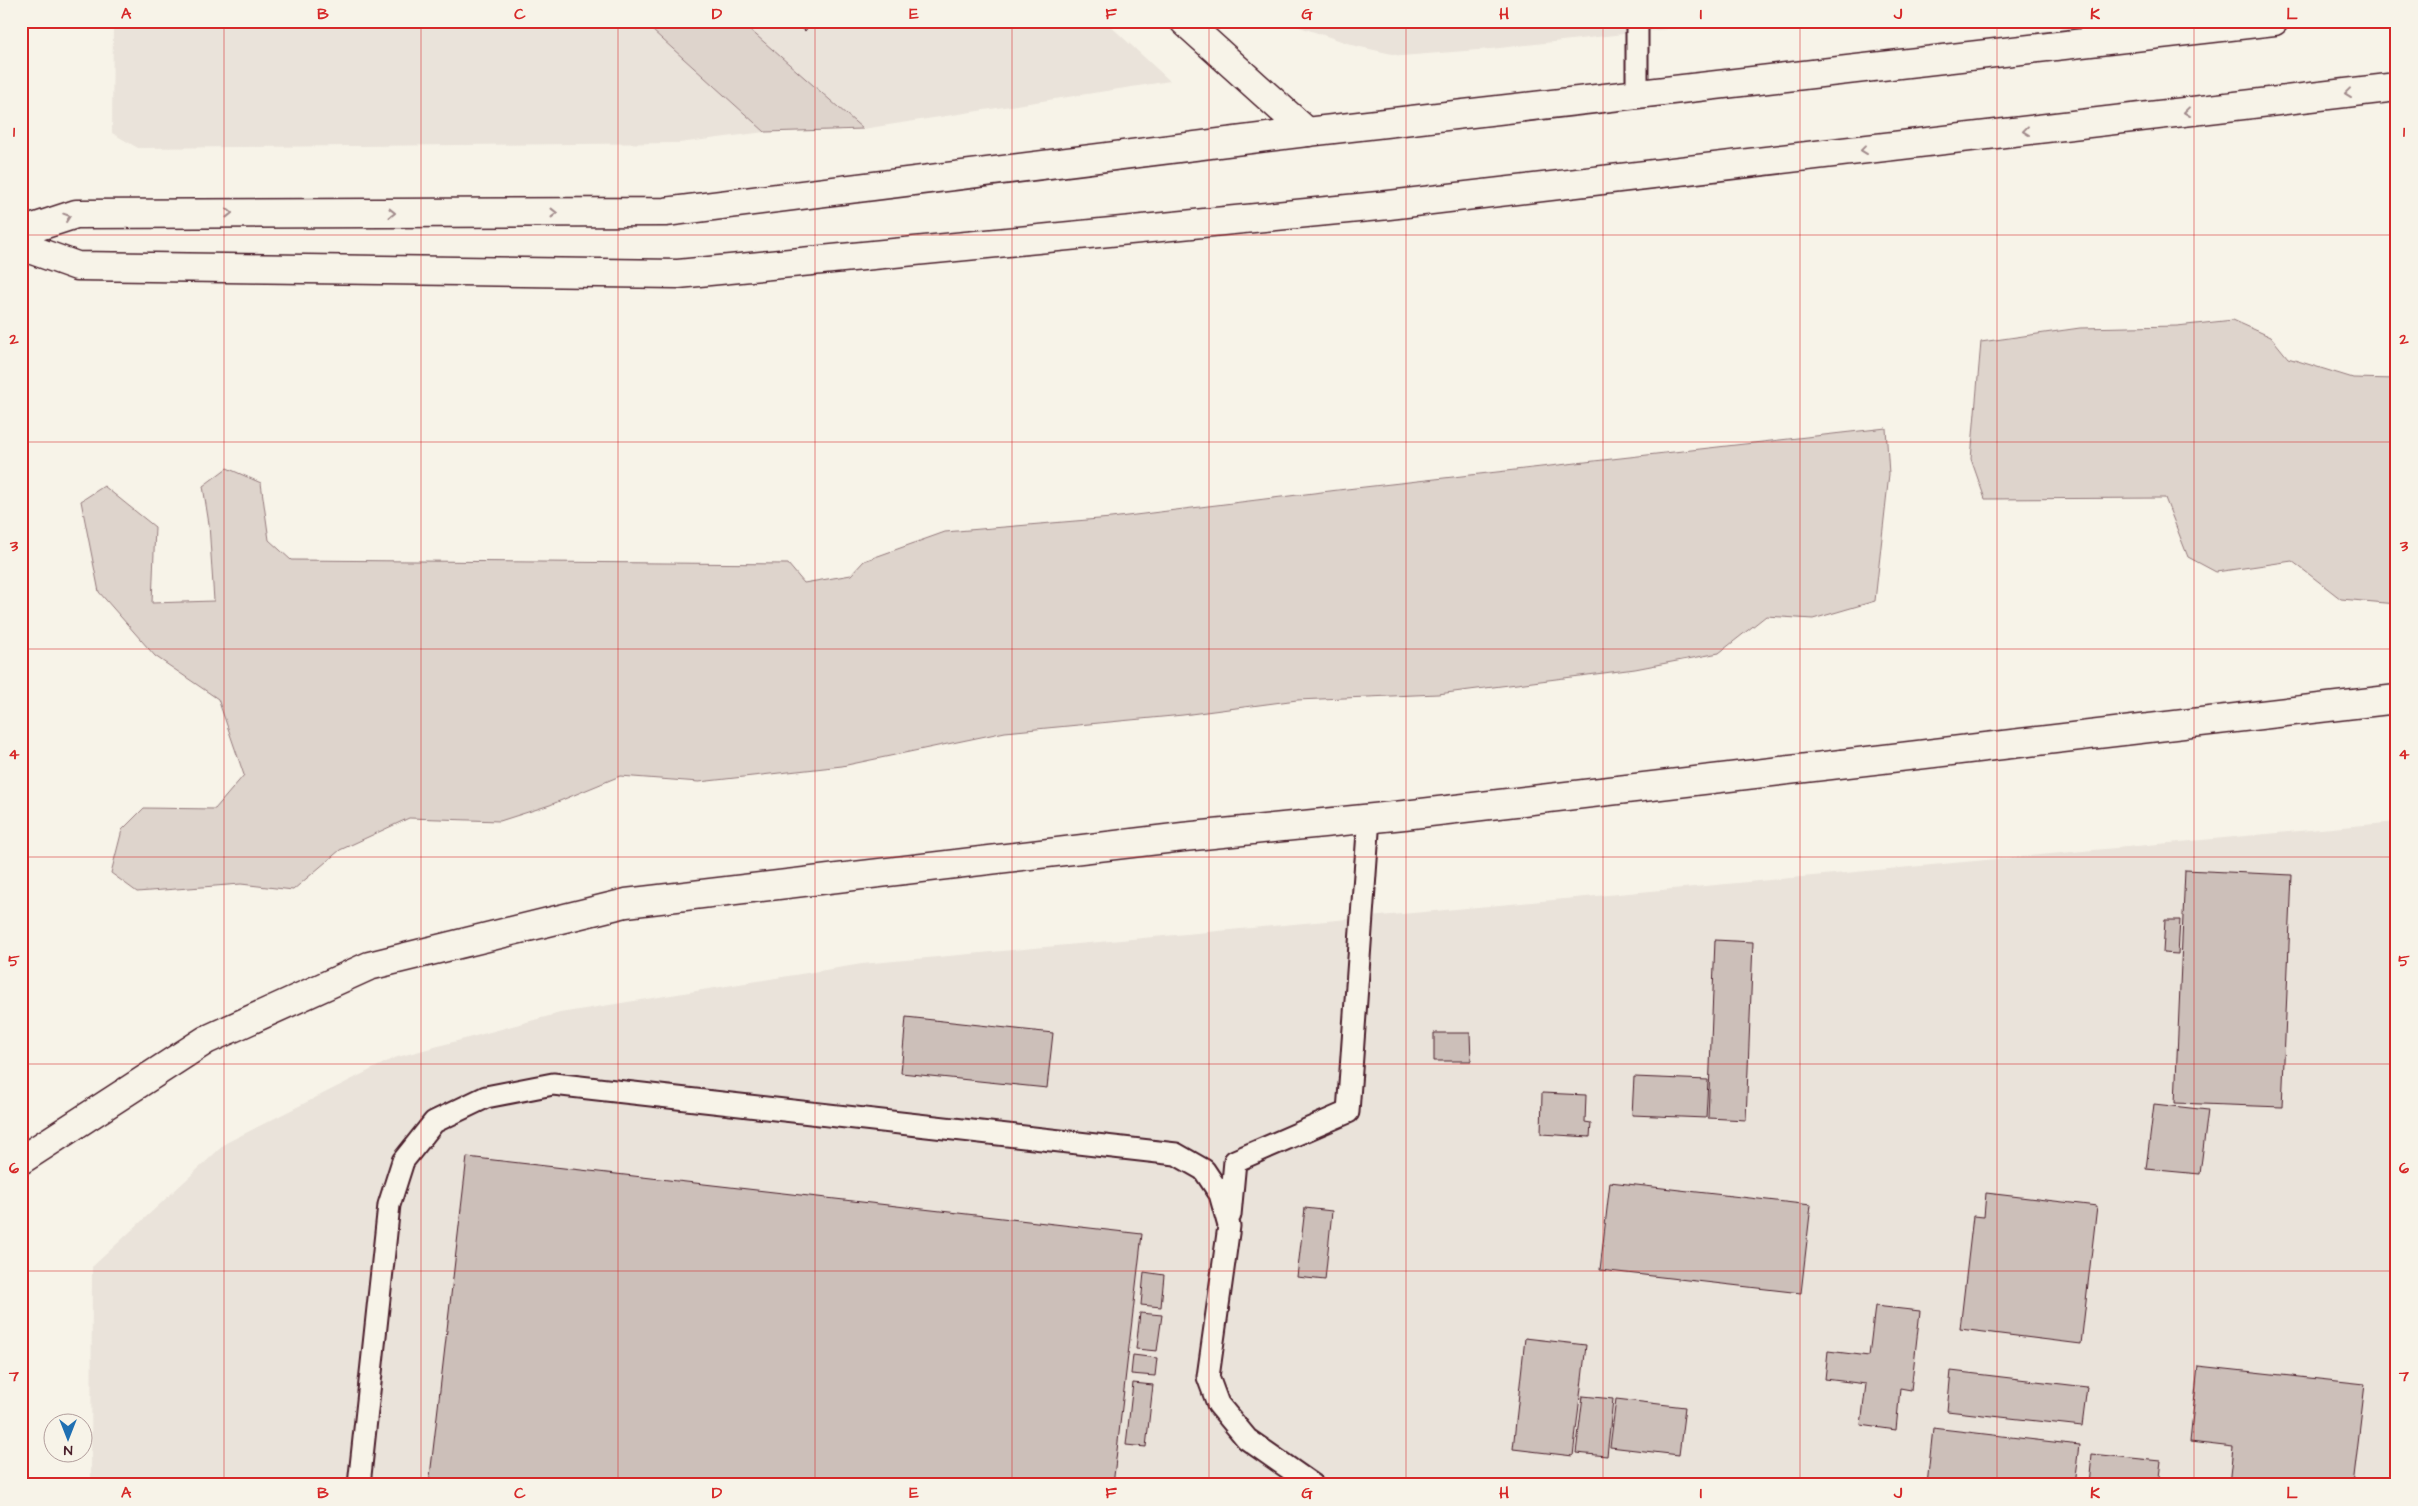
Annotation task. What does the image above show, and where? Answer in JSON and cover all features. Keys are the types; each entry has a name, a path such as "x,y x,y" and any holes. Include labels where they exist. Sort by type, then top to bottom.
{"street":[{"path":"1184,21 1307,132"},
{"path":"21,232 76,214 665,212 1307,132 2274,21"},
{"path":"21,246 77,266 678,274 1389,205 2397,87"},
{"path":"21,1160 206,1040 369,966 626,903 1173,838 1369,818 2397,699"}],"lane":[{"path":"1637,21 1637,94"},
{"path":"1313,1485 1247,1439 1218,1404 1208,1377 1229,1226 1235,1162 1348,1112 1369,818"},
{"path":"359,1485 389,1205 403,1161 434,1122 486,1098 552,1084 1176,1154 1204,1170 1220,1194 1229,1226"}],"shaded area":[{"path":"113,21 642,21 765,132 679,143 138,148 112,133"},
{"path":"642,21 740,21 863,129 765,132"},
{"path":"740,21 1105,21 1170,81 863,129"},
{"path":"1282,21 1738,21 1491,49 1401,56 1356,46"},
{"path":"2233,320 2271,337 2288,358 2353,378 2397,379 2397,604 2341,599 2292,561 2216,572 2188,557 2165,498 1985,499 1971,459 1981,342 2080,328 2177,326"},
{"path":"1886,428 1889,474 1875,601 1813,619 1766,616 1719,653 1635,669 1438,694 1297,700 1183,715 1005,732 842,766 699,782 620,776 550,805 500,821 409,818 340,850 293,890 241,884 137,892 111,873 122,830 144,808 215,809 244,775 218,699 155,656 99,592 81,501 104,486 155,527 152,603 214,601 209,524 203,486 227,468 261,483 269,540 291,560 788,564 804,583 851,575 864,561 945,532 1111,518 1338,490"},
{"path":"2397,822 2397,1485 91,1485 92,1267 226,1143 394,1058 560,1013 862,964"}],"building":[{"path":"794,21 813,21 805,31"},
{"path":"2185,870 2292,875 2282,1107 2175,1103"},
{"path":"2165,920 2180,920 2178,954 2163,953"},
{"path":"1715,940 1753,942 1746,1120 1708,1118"},
{"path":"906,1017 1053,1033 1047,1088 901,1073"},
{"path":"1434,1033 1470,1033 1471,1061 1434,1061"},
{"path":"1634,1077 1708,1080 1706,1118 1632,1115"},
{"path":"1542,1093 1586,1095 1585,1122 1591,1123 1590,1137 1541,1134"},
{"path":"2154,1104 2208,1110 2200,1174 2146,1169"},
{"path":"467,1157 1142,1234 1113,1485 429,1485"},
{"path":"1610,1182 1811,1205 1801,1293 1600,1270"},
{"path":"1986,1193 2097,1206 2081,1344 1960,1329 1973,1216 1984,1217"},
{"path":"1305,1208 1332,1211 1325,1280 1297,1277"},
{"path":"1144,1272 1164,1275 1161,1307 1141,1305"},
{"path":"1875,1306 1920,1311 1911,1390 1900,1388 1896,1430 1861,1425 1866,1384 1825,1379 1828,1351 1869,1356"},
{"path":"1140,1313 1162,1315 1157,1351 1136,1349"},
{"path":"1525,1338 1586,1345 1573,1456 1513,1449"},
{"path":"1133,1355 1157,1358 1155,1376 1131,1374"},
{"path":"2198,1366 2365,1384 2353,1485 2229,1485 2233,1447 2190,1442"},
{"path":"1951,1371 2087,1387 2082,1426 1947,1411"},
{"path":"1133,1383 1153,1385 1146,1447 1126,1445"},
{"path":"1583,1396 1613,1399 1607,1456 1576,1453"},
{"path":"1616,1399 1685,1407 1679,1455 1610,1447"},
{"path":"1933,1428 2079,1445 2074,1485 1927,1485"},
{"path":"2092,1454 2161,1461 2158,1485 2089,1485"}]}
